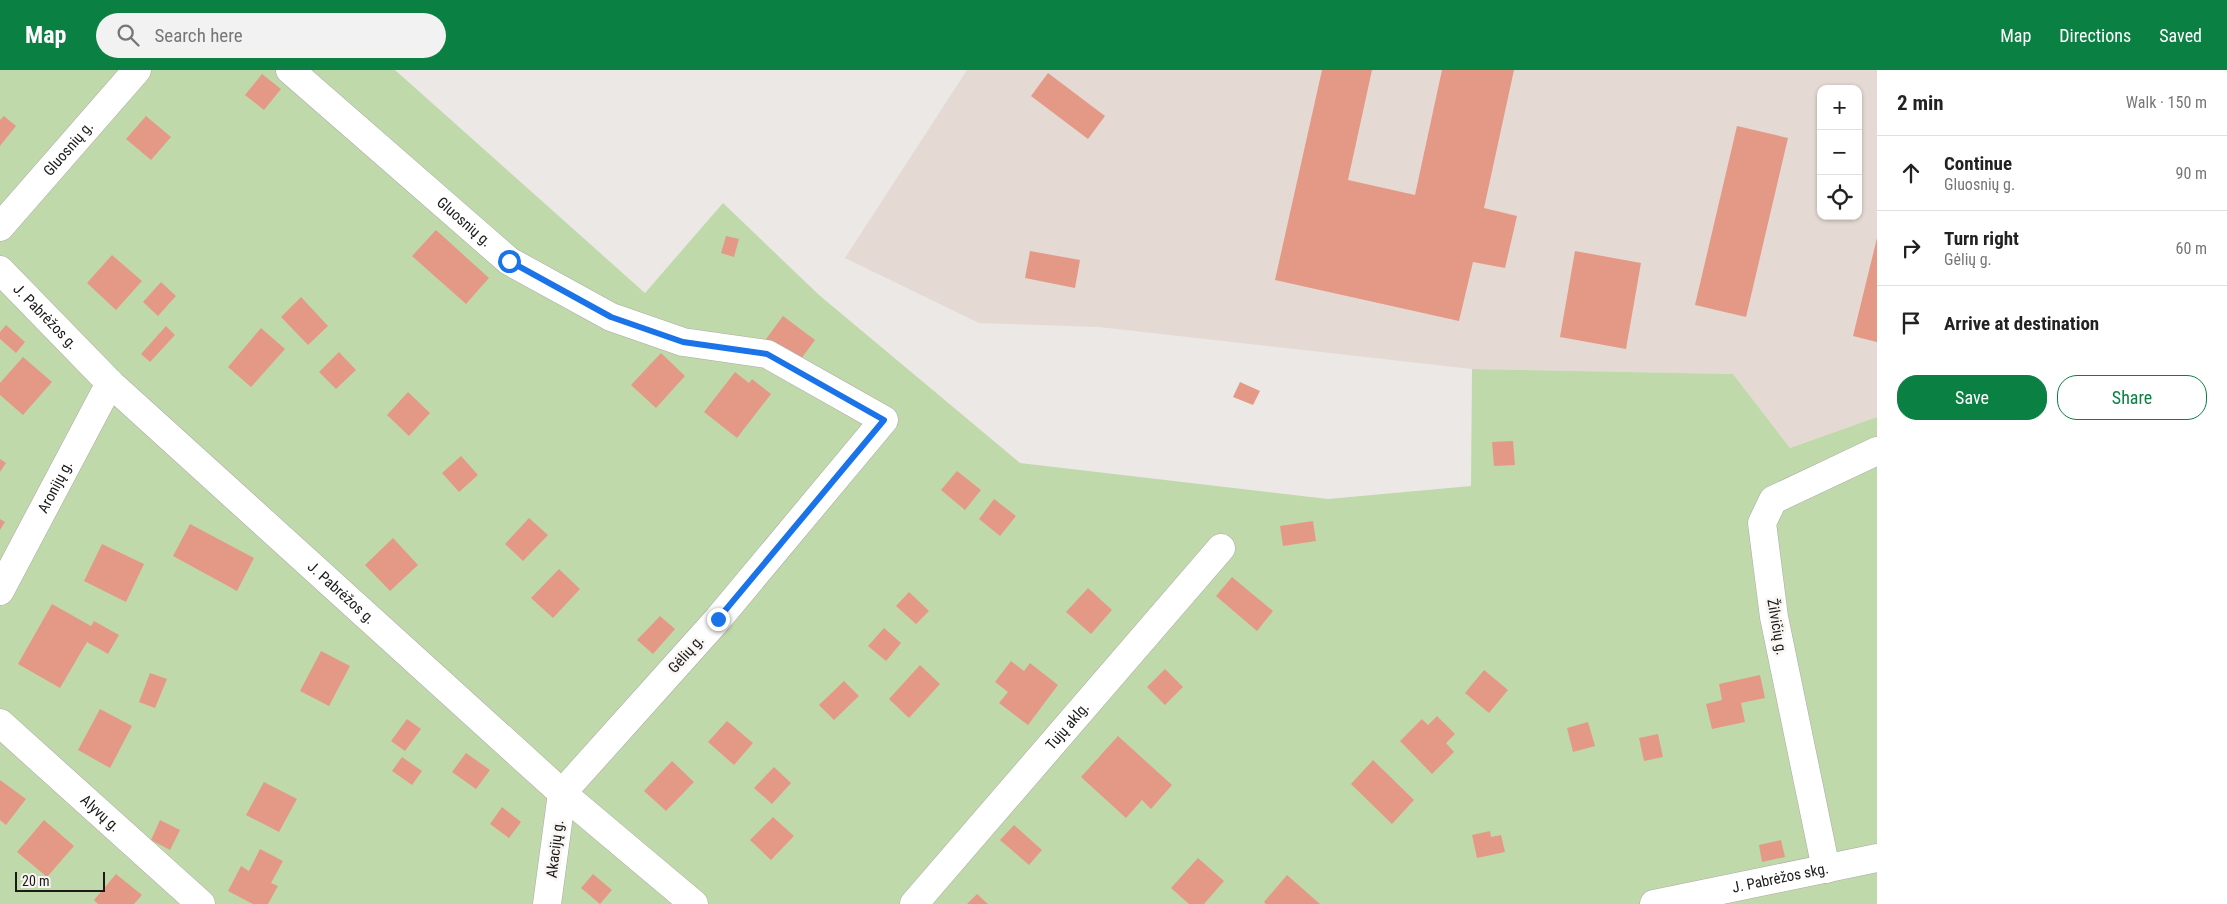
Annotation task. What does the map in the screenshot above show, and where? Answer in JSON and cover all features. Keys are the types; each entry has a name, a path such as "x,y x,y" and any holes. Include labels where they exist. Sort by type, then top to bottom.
{"street":[{"name":"Gluosnių g.","path":"0,227 137,70"},
{"name":"Gluosnių g.","path":"290,70 509,261 611,317 683,342 767,354 884,420"},
{"name":"J. Pabrėžos g.","path":"0,270 110,383 562,793 694,904"},
{"name":"Aronijų g.","path":"0,591 110,383"},
{"name":"Gėlių g.","path":"562,793 718,619 884,420"},
{"name":"Žilvičių g.","path":"1826,868 1774,617 1762,523 1773,500 1877,451"},
{"name":"Tujų aklg.","path":"914,904 1221,548"},
{"name":"Alyvų g.","path":"0,723 201,904"},
{"name":"Akacijų g.","path":"547,904 562,793"},
{"name":"J. Pabrėžos skg.","path":"1654,904 1877,858"}],"shaded area":[{"path":"967,70 1877,70 1877,417 1790,448 1733,374 1472,369 1099,327 979,323 845,258"}],"green space":[{"path":"0,70 395,70 645,293 723,203 819,295 1020,463 1328,499 1471,486 1472,369 1733,374 1790,448 1877,417 1877,904 0,904"}],"building":[{"path":"1322,70 1372,70 1348,180 1415,195 1442,70 1514,70 1484,208 1517,216 1505,268 1473,262 1459,321 1275,280"},
{"path":"1048,73 1105,116 1088,139 1031,96"},
{"path":"262,74 281,89 264,110 245,95"},
{"path":"4,116 16,126 0,146 0,120"},
{"path":"146,116 171,137 151,160 126,139"},
{"path":"1737,126 1788,138 1746,317 1695,305"},
{"path":"436,230 489,278 466,304 412,256"},
{"path":"726,236 739,239 734,257 721,253"},
{"path":"1877,238 1877,342 1853,336"},
{"path":"1030,251 1080,260 1075,288 1025,278"},
{"path":"1575,251 1641,263 1626,349 1560,337"},
{"path":"112,255 142,281 116,310 87,283"},
{"path":"161,282 176,296 158,316 143,302"},
{"path":"301,297 328,326 308,345 281,317"},
{"path":"783,316 815,340 798,363 766,339"},
{"path":"6,325 25,342 16,353 0,339 0,332"},
{"path":"166,326 175,335 150,362 141,354"},
{"path":"261,328 285,349 251,387 228,367"},
{"path":"339,352 356,370 336,389 319,372"},
{"path":"661,353 685,376 656,408 631,385"},
{"path":"23,357 52,382 23,415 0,395 0,383"},
{"path":"735,372 749,383 752,379 771,394 737,438 704,412"},
{"path":"1240,382 1260,391 1253,405 1233,397"},
{"path":"408,392 430,413 409,436 387,415"},
{"path":"1513,441 1515,465 1494,466 1492,442"},
{"path":"461,456 478,475 459,492 442,473"},
{"path":"0,459 6,463 0,472"},
{"path":"957,471 981,490 965,510 941,490"},
{"path":"994,499 1016,516 1000,536 979,519"},
{"path":"529,518 548,535 523,561 505,544"},
{"path":"0,519 5,522 0,530"},
{"path":"1313,521 1316,541 1283,546 1280,526"},
{"path":"190,524 254,558 237,591 173,556"},
{"path":"393,538 418,565 390,591 365,565"},
{"path":"102,544 144,564 126,602 84,581"},
{"path":"559,569 580,589 553,618 531,598"},
{"path":"1232,577 1273,611 1257,631 1216,596"},
{"path":"1088,588 1112,610 1091,634 1066,612"},
{"path":"909,592 929,611 916,624 896,606"},
{"path":"52,604 91,626 94,621 119,635 108,654 87,642 60,688 18,664"},
{"path":"660,616 675,629 653,654 637,640"},
{"path":"884,628 901,643 886,661 868,646"},
{"path":"321,651 350,666 329,706 300,691"},
{"path":"1011,661 1024,671 1030,663 1058,685 1028,725 999,703 1008,692 995,682"},
{"path":"920,665 940,684 909,718 889,699"},
{"path":"1165,669 1183,687 1165,705 1147,687"},
{"path":"1484,670 1508,690 1489,713 1465,693"},
{"path":"150,673 167,679 155,708 139,702"},
{"path":"1760,675 1765,698 1741,703 1745,722 1712,729 1706,704 1722,700 1719,684"},
{"path":"844,681 859,696 834,720 819,705"},
{"path":"100,709 132,726 110,768 78,750"},
{"path":"1437,716 1455,734 1446,743 1454,752 1432,774 1400,741 1422,719 1428,725"},
{"path":"407,719 421,729 405,751 391,741"},
{"path":"727,721 753,743 734,765 708,742"},
{"path":"1588,722 1595,746 1573,752 1567,728"},
{"path":"1658,734 1663,757 1644,761 1639,738"},
{"path":"1118,736 1172,785 1151,809 1142,800 1126,818 1081,777"},
{"path":"466,753 490,770 476,789 452,772"},
{"path":"402,757 422,771 412,785 392,771"},
{"path":"1373,760 1414,800 1392,824 1351,784"},
{"path":"672,761 694,782 666,811 644,791"},
{"path":"774,767 791,783 772,804 754,788"},
{"path":"0,780 26,799 6,825 0,820"},
{"path":"264,782 297,799 279,832 246,815"},
{"path":"502,807 521,822 509,838 490,824"},
{"path":"773,817 794,836 771,860 750,840"},
{"path":"44,820 74,846 47,877 17,852"},
{"path":"160,820 180,830 170,850 151,840"},
{"path":"1014,825 1042,850 1029,865 1000,840"},
{"path":"1490,831 1491,837 1501,835 1505,852 1477,858 1472,835"},
{"path":"1781,840 1785,857 1762,862 1759,845"},
{"path":"260,849 283,861 271,883 278,886 268,904 253,904 228,891 241,866 249,871"},
{"path":"1198,858 1224,881 1204,904 1189,904 1171,888"},
{"path":"116,874 142,895 134,904 98,904 94,900"},
{"path":"593,874 612,890 600,904 581,888"},
{"path":"1287,875 1320,904 1266,904 1264,902"},
{"path":"977,894 988,904 967,904"}],"route":[{"path":"509,261 611,317 683,342 767,354 884,420 718,619"}]}
